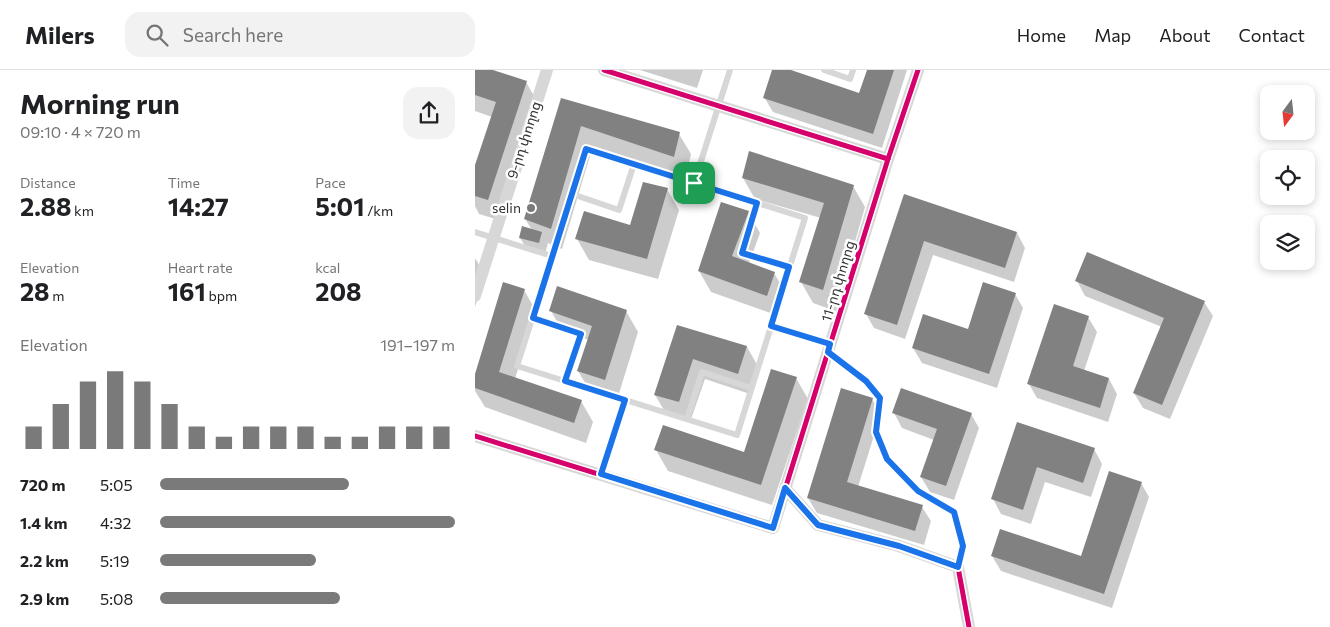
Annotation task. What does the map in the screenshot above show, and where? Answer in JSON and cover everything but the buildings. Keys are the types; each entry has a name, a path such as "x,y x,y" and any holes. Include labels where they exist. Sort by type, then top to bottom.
{"street":[{"name":"9-րդ փողոց","path":"475,296 547,70"},
{"path":"603,70 888,160"},
{"name":"11-րդ փողոց","path":"601,474 773,528 918,70"},
{"path":"475,436 601,474"},
{"path":"785,488 818,525 899,546 958,567 969,627"}],"lane":[{"path":"694,183 730,70"},
{"path":"824,70 850,78 853,70"},
{"path":"586,149 694,183 805,218 737,435 517,366 586,149"},
{"path":"572,194 619,210 634,164"},
{"path":"757,203 742,253 789,267"},
{"path":"475,232 552,256"},
{"path":"533,318 581,334 565,381"},
{"path":"771,326 829,348 866,381 880,398 876,432 887,459 918,491 954,512 963,546 958,567"},
{"path":"687,419 702,372 751,388"},
{"path":"601,474 625,400"}],"cycle path":[{"path":"604,70 888,159"},
{"path":"475,436 773,528 888,159 918,70"},
{"path":"785,488 818,525 899,546 958,567 969,627"}],"place":[{"name":"selin","path":"531,208"}],"route":[{"path":"586,149 694,183 757,203 742,253 789,267 771,326 830,344 828,352 866,381 880,398 876,432 887,459 918,491 954,512 963,546 958,567 899,546 818,525 785,488 773,528 601,474 625,400 565,381 581,334 533,318 586,149"}]}
